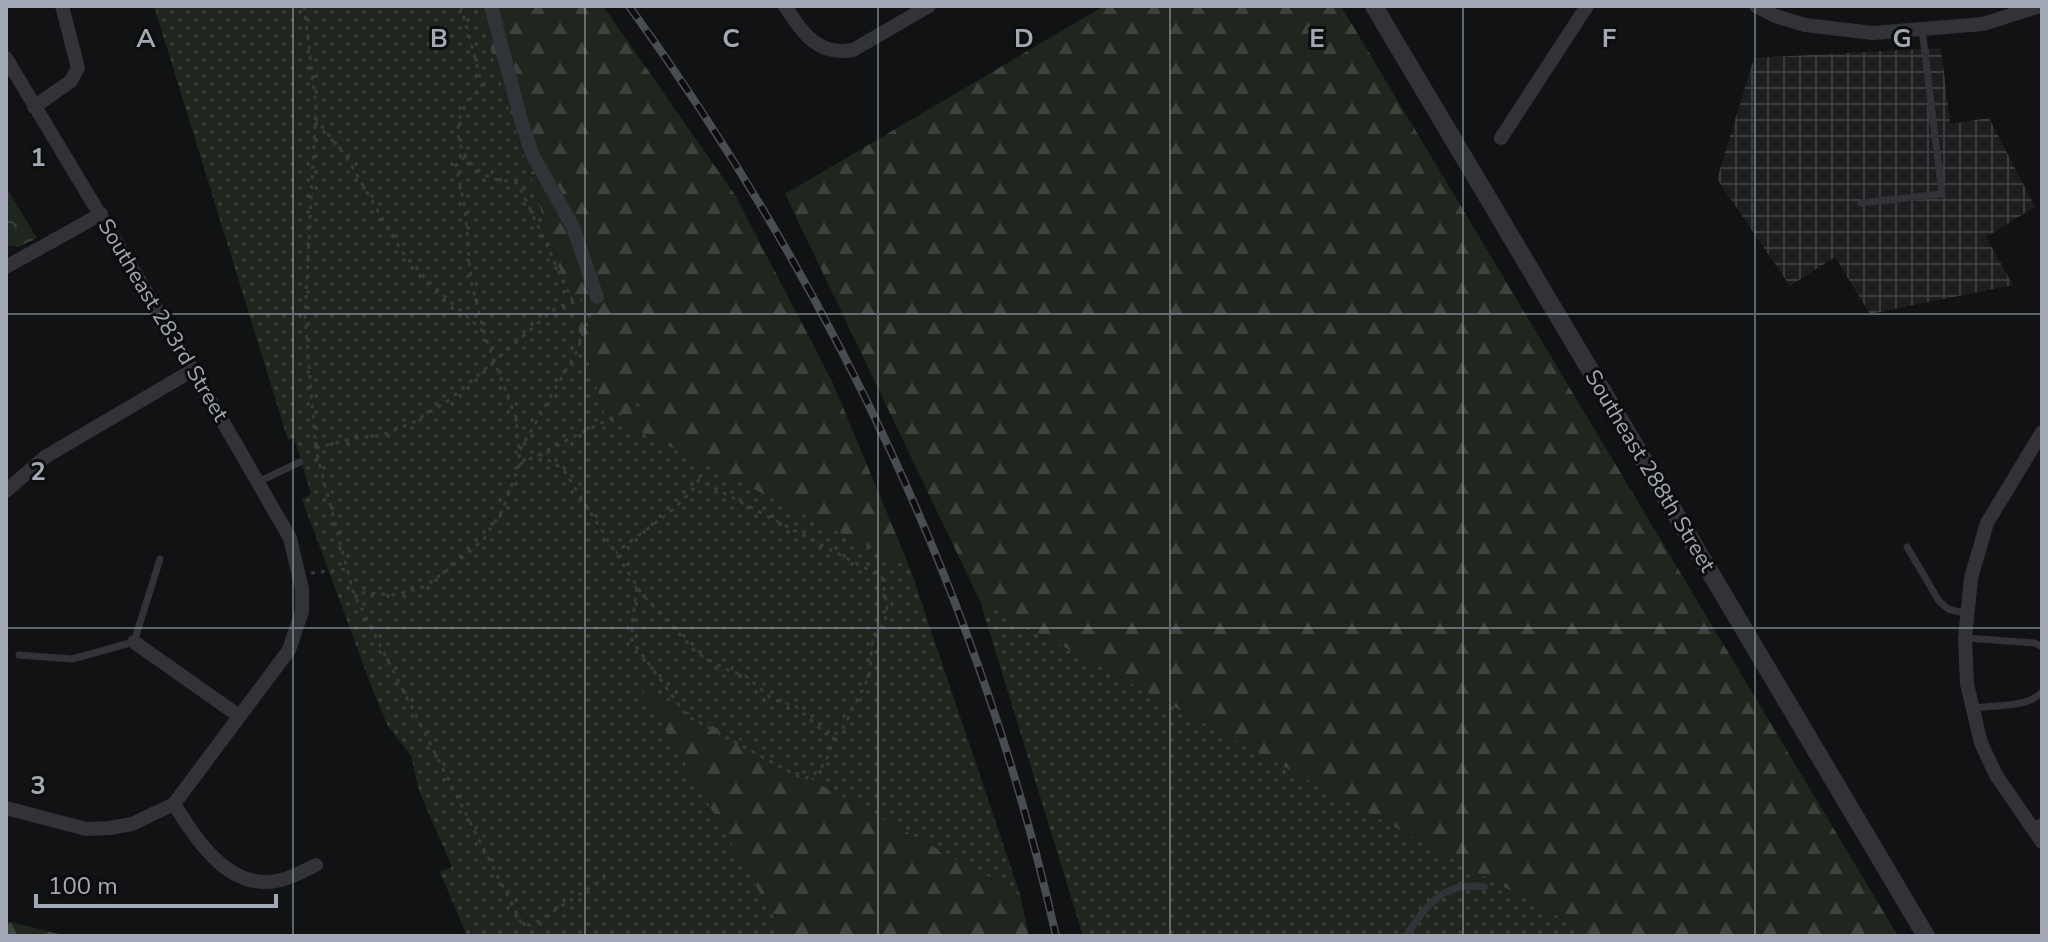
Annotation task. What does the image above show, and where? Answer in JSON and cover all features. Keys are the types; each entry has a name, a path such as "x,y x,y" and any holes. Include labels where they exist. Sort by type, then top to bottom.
{"street":[{"path":"34,107 71,81 78,68 62,6"},
{"path":"491,6 532,154 573,227 597,297"},
{"path":"785,6 803,33 825,50 853,50 929,6"},
{"name":"Southeast 288th Street","path":"1374,6 1926,936"},
{"path":"1501,138 1587,6"},
{"path":"1756,6 1775,16 1805,25 1873,33 1983,24 2040,6"},
{"name":"Southeast 283rd Street","path":"6,58 290,538 301,581"},
{"path":"6,267 101,214"},
{"path":"6,491 45,457 193,370"},
{"path":"2038,832 1996,775 1981,743 1967,684 1965,638 1971,578 1987,523 2042,432"},
{"path":"6,808 86,829 132,824 174,804 289,650 302,611 301,581"},
{"path":"134,642 239,716"},
{"path":"174,804 210,856 238,875 266,882 282,880 316,865"}],"lane":[{"path":"1861,203 1942,194 1922,29"},
{"path":"258,482 300,462"},
{"path":"1907,547 1939,601 1948,609 1967,614"},
{"path":"19,655 72,659 134,642 160,559"},
{"path":"1965,638 2035,643 2042,647"},
{"path":"1971,708 2027,701 2042,692"},
{"path":"1406,936 1434,898 1446,891 1472,885 1484,887"}],"path":[{"path":"304,6 315,118 305,317 316,448 353,592 522,924 532,925 605,878"},
{"path":"461,6 482,89 468,102 458,126 459,143 474,168 494,179 514,181 519,185 573,302"},
{"path":"315,118 347,158 402,252 430,283 484,332"},
{"path":"353,592 395,595 424,587 446,571 483,540 502,511 520,464 516,418 484,332 471,281 465,208 456,165 465,157"},
{"path":"316,448 360,437 380,436 414,422 449,400 557,307 597,297"},
{"path":"519,451 577,351 597,297"},
{"path":"520,464 639,404"},
{"path":"539,454 563,469 637,588 697,653 725,669 746,676 772,699 795,706 826,734 842,730 869,677 873,636 883,628 887,607 882,577 699,480 687,498 616,553"},
{"path":"301,581 348,569"},
{"path":"637,588 632,641 687,716 803,779 825,765 835,734"}],"shaded area":[{"path":"1941,48 1950,124 1989,118 2035,207 1986,237 2013,285 1870,314 1835,257 1790,286 1717,179 1754,58"}],"green space":[{"path":"154,6 477,6 605,414 910,568 1020,894 642,687 785,936 467,936 440,872 452,867 419,791 411,756 388,726 375,696 302,499 311,494 294,438 288,440"},
{"path":"477,6 603,6 735,195 832,381 910,568 605,414"},
{"path":"1104,6 1341,6 1898,936 1594,936 980,601 785,194"},
{"path":"6,187 37,238 19,247 6,245"},
{"path":"980,601 1594,936 1083,936"},
{"path":"640,686 1020,894 1029,936 785,936"},
{"path":"6,921 67,936 6,936"}],"railway":[{"path":"629,6 702,112 770,221 833,334 890,449 941,567 986,688 1024,811 1056,936"}]}
